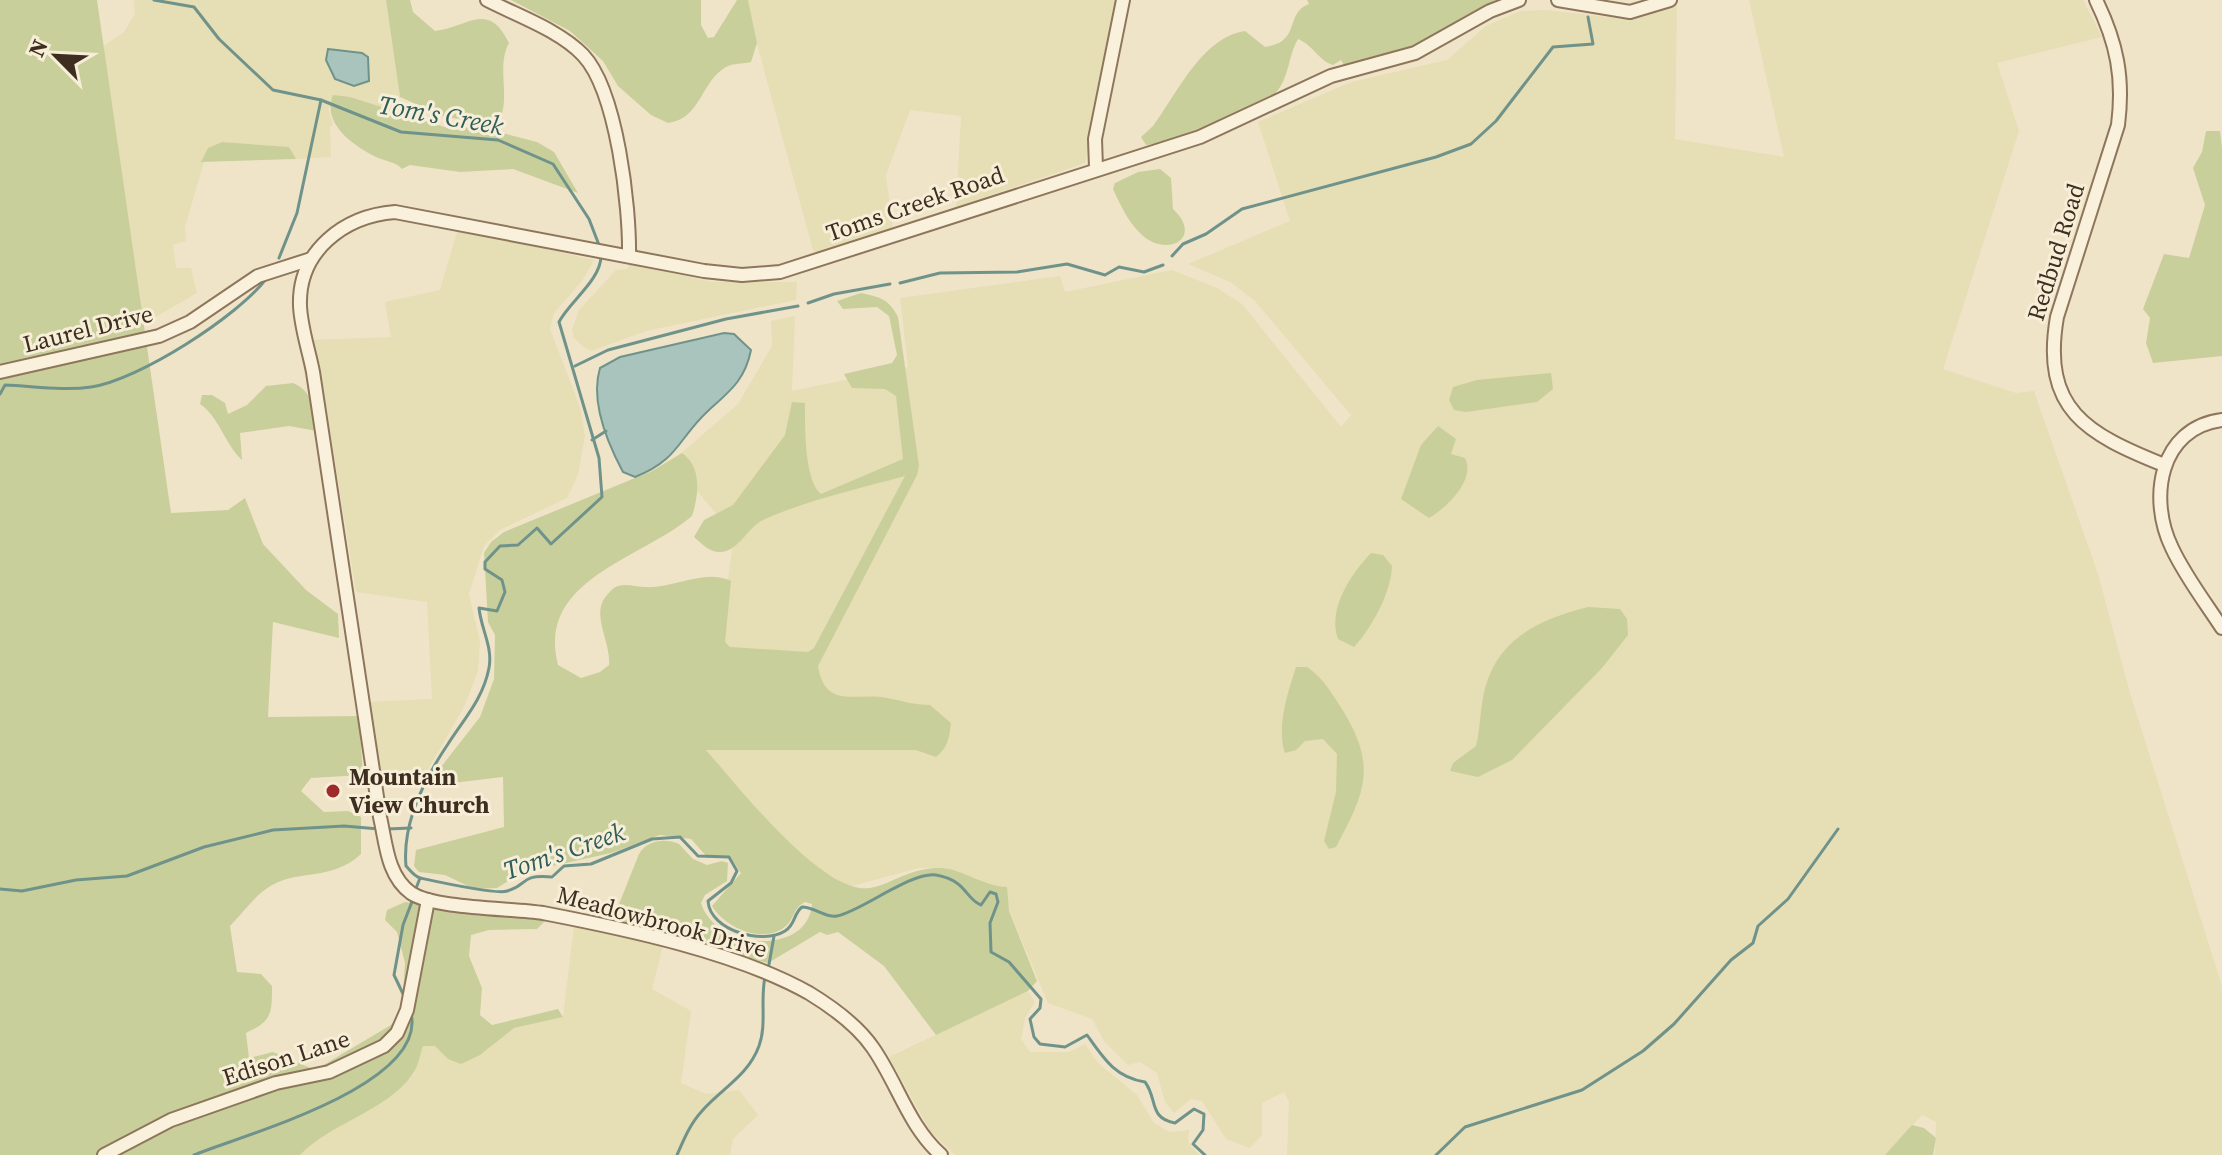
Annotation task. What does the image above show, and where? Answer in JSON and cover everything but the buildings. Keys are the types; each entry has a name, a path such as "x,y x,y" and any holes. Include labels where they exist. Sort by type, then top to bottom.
{"street":[{"path":"487,0 572,46 598,76 626,190 629,256"},
{"path":"1096,168 1095,139 1123,0"},
{"name":"Toms Creek Road","path":"311,259 324,242 350,225 371,216 395,212 728,274 780,272 1213,132 1331,76 1415,53 1490,11 1519,0"},
{"path":"1558,0 1630,12 1670,0"},
{"name":"Redbud Road","path":"2096,0 2121,64 2122,93 2118,125 2057,317 2053,371 2067,405 2085,426 2110,443 2164,465"},
{"name":"Laurel Drive","path":"0,372 146,339 190,322 267,272 311,259"},
{"name":"Meadowbrook Drive","path":"311,259 303,283 300,309 313,372 380,817 393,873 408,891 428,900 542,913 759,967 811,994 856,1028 886,1069 910,1119 941,1155"},
{"path":"0,366 21,369"},
{"path":"2222,420 2208,422 2188,434 2169,452 2164,465 2161,512 2168,539 2222,628"},
{"name":"Edison Lane","path":"104,1155 171,1120 276,1083 329,1072 384,1046 397,1033 407,1010 428,900"}],"shaded area":[{"path":"134,0 386,0 400,97 390,111 350,97 328,108 333,125 330,127 331,157 296,159 289,147 222,142 208,148 185,227 186,241 173,245 176,268 191,268 197,293 128,333 92,54 124,32 135,14"},
{"path":"748,0 1118,0 1085,163 956,207 961,116 910,110 886,175 893,229 817,254 813,250 754,33"},
{"path":"1749,0 2083,0 2102,37 1997,63 2019,131 1943,369 2016,393 2034,391 2098,574 2130,693 2222,986 2222,1155 1935,1155 1936,1122 1922,1115 1885,1155 1287,1155 1289,1102 1284,1092 1262,1103 1262,1135 1250,1148 1226,1139 1202,1101 1191,1099 1174,1113 1165,1102 1157,1073 1140,1062 1128,1065 1104,1041 1092,1019 1048,1003 1002,894 946,868 919,868 830,892 705,749 734,535 672,461 738,404 772,346 771,321 795,316 792,391 908,367 900,298 1060,276 1065,292 1172,270 1217,288 1242,304 1341,427 1351,415 1255,301 1230,282 1188,264 1290,221 1258,122 1351,82 1447,60 1486,26 1520,11 1546,10 1624,19 1644,17 1677,4 1675,139 1784,157"},
{"path":"458,229 594,260 582,281 554,313 550,329 580,407 585,436 578,475 567,498 500,530 484,546 469,594 480,641 478,671 465,705 419,785 383,787 368,702 432,699 427,602 356,592 319,362 312,340 391,337 385,302 440,290"},
{"path":"630,264 712,282 797,282 796,300 646,331 591,351 574,338 572,329 579,310 616,270 627,269"},
{"path":"574,926 663,946 652,989 691,1011 681,1083 706,1094 739,1090 758,1115 733,1139 730,1155 300,1155 314,1140 394,1093 414,1074 423,1046 435,1046 448,1059 480,1055 514,1028 563,1017"},
{"path":"1028,991 1035,1002 1025,1018 1021,1039 1030,1052 1069,1052 1085,1044 1098,1063 1137,1095 1154,1123 1169,1132 1189,1130 1188,1142 1199,1155 955,1155 930,1131 889,1057"}],"green space":[{"path":"0,0 97,0 171,513 228,510 245,498 263,544 306,590 338,614 339,638 273,622 268,717 359,716 363,775 311,778 301,791 324,812 348,811 361,817 361,854 337,869 278,882 257,897 230,926 237,972 261,974 272,986 269,1016 261,1025 246,1033 249,1058 273,1052 315,1070 391,1025 402,1010 405,963 397,932 385,920 387,910 405,902 547,919 537,929 489,930 471,935 469,956 482,988 480,1015 492,1025 558,1009 563,1017 514,1028 480,1055 461,1064 448,1059 435,1046 423,1046 414,1072 401,1088 327,1134 300,1155 0,1155"},
{"path":"386,0 410,0 413,12 435,31 476,19 493,22 501,30 509,43 503,63 504,105 497,124 445,117 400,97"},
{"path":"511,0 701,0 701,25 708,38 714,37 737,0 748,0 757,43 751,62 726,67 711,81 687,115 668,123 651,115 618,86 603,61 570,31"},
{"path":"1307,0 1497,0 1418,45 1344,65 1341,60 1333,65 1328,63 1298,39 1282,84 1268,99 1216,125 1176,139 1146,145 1141,137 1153,126 1203,55 1230,35 1245,31 1265,47 1276,44 1289,34 1301,8 1309,4"},
{"path":"333,95 350,97 454,130 475,126 537,142 554,152 578,193 513,169 460,172 410,165 402,169 365,151 340,131 331,114"},
{"path":"2206,131 2220,131 2222,148 2222,356 2153,363 2146,343 2150,318 2143,309 2164,254 2189,258 2205,205 2193,168 2202,152"},
{"path":"222,142 289,147 296,159 201,162 208,148"},
{"path":"1160,169 1171,178 1173,209 1185,229 1183,237 1170,245 1150,241 1140,233 1113,189 1115,183 1138,172"},
{"path":"861,293 883,300 898,317 919,466 818,666 827,689 835,694 930,705 951,723 947,742 936,757 916,750 706,750 777,830 821,869 841,882 869,888 918,871 942,868 1007,887 1009,911 1037,981 1028,991 936,1035 884,966 838,932 827,935 820,932 768,963 611,924 642,849 662,841 679,844 693,859 707,865 722,861 728,863 727,881 705,895 701,903 710,919 724,930 741,938 760,941 779,939 795,933 807,921 812,904 805,902 786,926 767,934 746,931 726,921 712,906 741,873 730,856 708,858 691,839 660,835 611,853 521,873 497,888 474,889 445,875 419,872 414,866 416,850 504,827 503,777 444,784 434,776 480,717 494,679 495,635 488,622 484,553 491,542 504,532 652,471 682,453 696,473 696,499 692,516 598,574 578,591 563,611 555,636 558,665 581,678 600,672 609,665 600,610 604,599 614,588 625,585 656,587 711,577 731,581 725,642 730,647 808,652 814,648 905,476 833,495 763,520 726,551 712,551 694,537 704,520 733,505 785,435 792,402 805,403 808,465 815,487 821,494 903,459 896,396 885,389 852,388 844,374 892,363 897,355 889,316 877,307 843,309 837,301"},
{"path":"1551,373 1553,389 1537,402 1466,412 1454,410 1449,400 1453,387 1477,380"},
{"path":"293,383 309,397 317,431 289,426 240,433 242,460 200,404 202,395 212,395 225,403 228,414 247,405 266,386"},
{"path":"1438,426 1456,439 1451,454 1465,458 1467,466 1458,492 1429,518 1401,499 1421,445"},
{"path":"1371,553 1383,555 1392,566 1391,576 1379,609 1354,647 1338,639 1335,628 1338,604 1356,571"},
{"path":"1588,607 1620,609 1627,619 1628,635 1602,668 1512,760 1478,777 1450,771 1453,763 1476,746 1486,685 1502,654 1525,632 1555,617"},
{"path":"1296,667 1307,667 1331,691 1353,729 1363,763 1363,778 1355,810 1336,847 1329,849 1324,841 1336,792 1337,754 1323,739 1305,741 1296,750 1285,753 1283,743 1284,710"},
{"path":"1912,1125 1924,1128 1936,1138 1933,1155 1885,1155"}],"water":[{"path":"328,49 362,53 368,57 369,81 354,86 335,79 326,60"},
{"path":"724,333 734,334 751,350 736,384 699,420 670,456 635,477 623,472 606,435 599,408 600,368 620,357"}],"waterway":[{"name":"Tom's Creek","path":"154,0 194,7 219,39 273,90 321,100 401,132 498,140 553,164 589,219 599,245"},
{"path":"1172,256 1183,244 1206,234 1242,209 1436,157 1471,144 1496,121 1553,47 1593,44 1588,17"},
{"path":"279,258 297,213 321,100"},
{"name":"Tom's Creek","path":"601,256 596,274 559,322 599,458 602,497 551,544 537,528 518,545 500,546 485,562 485,569 502,580 505,592 497,611 479,608 489,653 489,668 472,708 431,771 417,802 408,834 406,866 420,878 501,892 514,889 534,877 552,877 564,866 591,864 652,839 680,837 698,856 729,857 737,871 731,883 708,901 718,920 751,936 775,935 785,931 802,907 837,916 926,875 954,881 981,905 990,892 996,894 998,902 990,923 991,952 1009,962 1041,999 1040,1008 1030,1019 1034,1037 1040,1044 1065,1047 1087,1035 1118,1071 1145,1082 1161,1117 1175,1123 1194,1109 1204,1114 1203,1130 1193,1144 1205,1155"},
{"path":"900,283 940,273 1017,272 1067,264 1105,275 1119,267 1144,272 1163,265"},
{"path":"0,394 5,385 81,388 111,382 135,372 211,328 266,279"},
{"path":"808,303 834,294 890,284"},
{"path":"575,366 608,350 726,319 798,306"},
{"path":"592,440 606,431"},
{"path":"0,889 22,891 76,880 127,876 204,847 273,830 344,826 379,829"},
{"path":"387,829 411,828"},
{"path":"1436,1155 1465,1127 1582,1090 1643,1051 1674,1024 1731,960 1753,943 1758,926 1788,899 1838,829"},
{"path":"415,891 420,878"},
{"path":"405,998 394,975 403,925 413,899"},
{"path":"768,970 774,936"},
{"path":"677,1155 698,1116 754,1057 763,1029 765,977"},
{"path":"194,1155 288,1121 362,1085 391,1063 409,1039 411,1013"}],"place":[{"name":"Mountain View Church","path":"333,791"}]}
